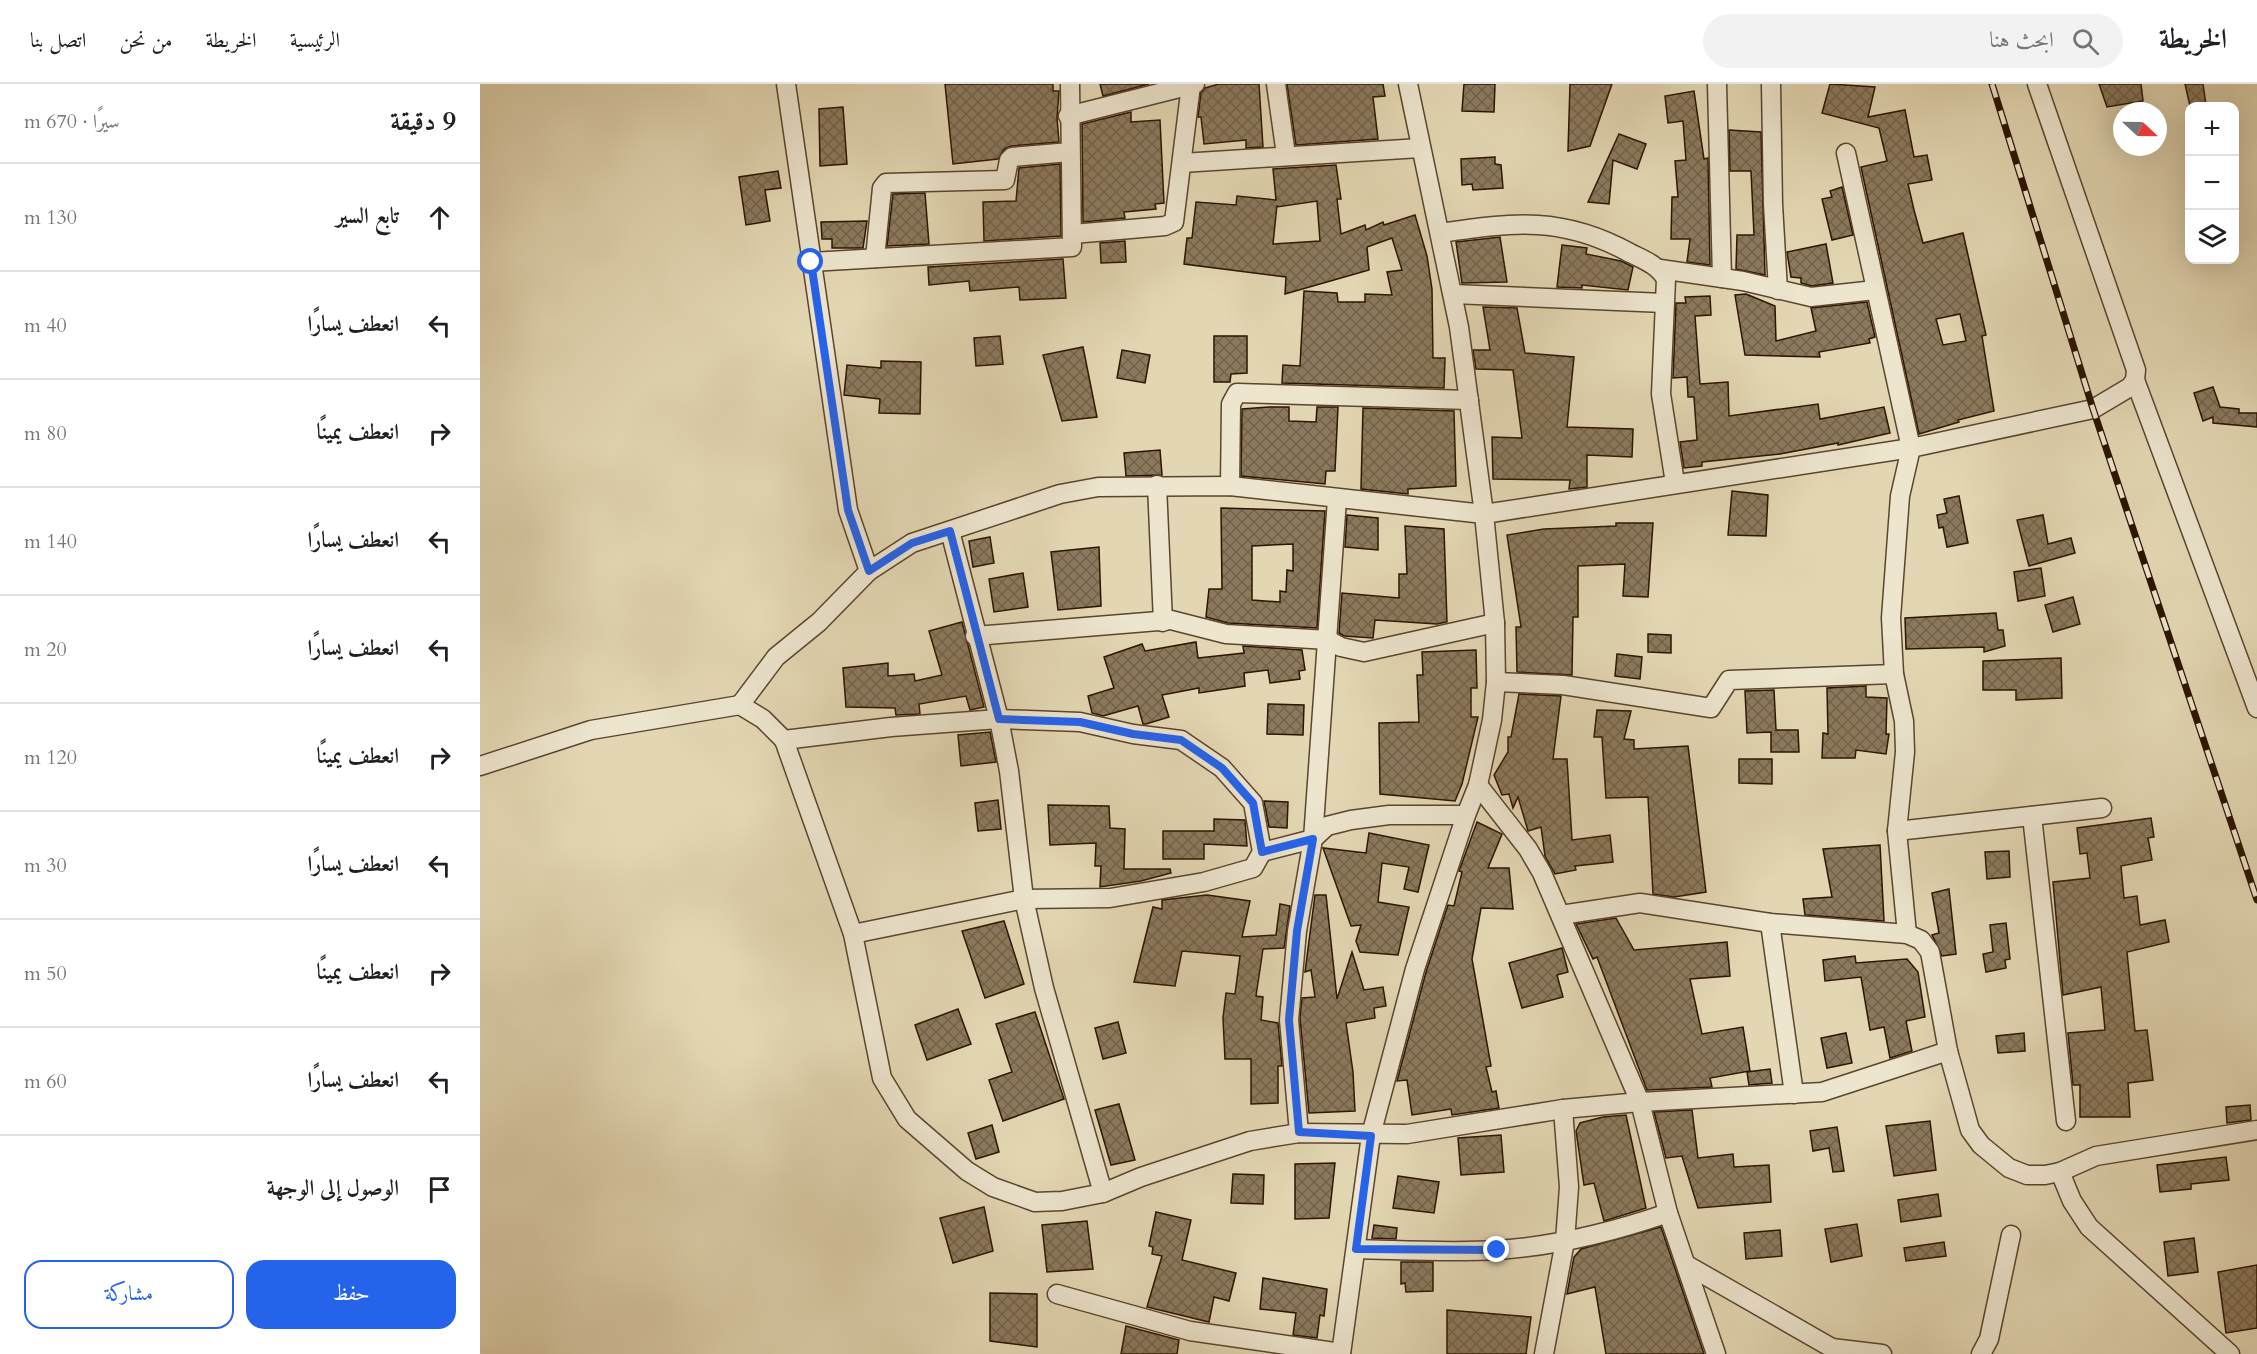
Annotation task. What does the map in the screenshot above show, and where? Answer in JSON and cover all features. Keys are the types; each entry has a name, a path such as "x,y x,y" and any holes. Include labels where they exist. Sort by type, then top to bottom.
{"street":[{"path":"786,84 848,510 869,571"},
{"path":"811,262 1072,247 1068,116 1070,84"},
{"path":"1276,84 1286,155"},
{"path":"1057,1294 1190,1331 1341,1354 1371,1136 1415,969 1478,785 1492,720 1496,682 1495,623 1469,400 1441,233 1420,148 1408,84"},
{"path":"1718,84 1722,278"},
{"path":"1771,84 1773,204 1778,291"},
{"path":"2037,84 2135,366 2135,380 2257,708"},
{"path":"1068,116 1193,85 1172,224 1073,234"},
{"path":"1182,163 1420,148"},
{"path":"875,258 882,188 886,183 1005,180 1009,160 1012,157 1070,152"},
{"path":"1846,153 1911,448 1900,496 1893,559 1891,618 1894,674 1904,721 1905,752 1897,831 1907,934"},
{"path":"1441,233 1503,224 1538,223 1605,239 1660,269 1743,280 1778,291 1811,297 1875,290"},
{"path":"1660,269 1666,279 1661,394 1675,483"},
{"path":"1452,294 1664,303"},
{"path":"740,705 776,657 819,622 869,571 912,543 1060,494 1098,487 1230,486 1484,514 1911,448 2093,409 2126,390 2135,380"},
{"path":"1230,486 1231,404 1237,393 1469,400"},
{"path":"1157,485 1163,622"},
{"path":"1299,1132 1289,1020 1297,931 1313,839 1337,499"},
{"path":"950,531 975,636 999,719 1009,771 1024,899 1047,998 1103,1193"},
{"path":"975,636 1171,620 1251,637 1328,640 1341,647 1364,652 1495,623"},
{"path":"1496,682 1563,685 1710,708 1730,680 1894,674"},
{"path":"480,766 591,730 740,705 763,719 784,740 853,934 882,1078 907,1119 968,1171 1009,1195 1035,1202 1062,1202 1103,1193 1141,1177 1250,1141 1299,1132 1371,1136 1407,1134 1563,1109 1640,1102 1794,1094 1843,1087 1919,1058 1948,1051"},
{"path":"784,740 891,727 999,719 1080,722 1133,734 1181,740 1222,768 1253,803 1262,852 1253,868 1204,882 1110,898 1024,899 853,934"},
{"path":"1478,785 1528,849 1561,915 1640,1102 1668,1213 1716,1354"},
{"path":"1897,831 2102,808"},
{"path":"1262,852 1313,839 1327,826 1351,820 1389,815 1466,815"},
{"path":"2032,816 2066,1120"},
{"path":"1561,915 1640,903 1770,922 1907,934 1921,940 1930,952 1948,1051 1964,1112 1981,1145 2009,1168 2027,1175 2060,1172 2096,1156 2257,1130"},
{"path":"1770,922 1794,1094"},
{"path":"1544,1354 1565,1241 1569,1187 1563,1109"},
{"path":"2060,1172 2072,1201 2089,1227 2230,1354"},
{"path":"1356,1249 1497,1250 1601,1234 1668,1213"},
{"path":"1981,1354 1989,1339 2011,1235"},
{"path":"1687,1265 1832,1348 1882,1354"}],"building":[{"path":"945,84 1053,84 1053,91 1059,91 1057,118 1059,142 1011,146 1004,149 998,159 953,164"},
{"path":"1100,84 1149,84 1103,96"},
{"path":"1219,84 1259,84 1263,147 1246,148 1246,140 1204,144 1201,117 1198,117 1201,93 1205,88"},
{"path":"1287,84 1383,84 1385,96 1373,97 1378,139 1296,145"},
{"path":"1464,84 1495,84 1494,112 1462,111"},
{"path":"1570,84 1612,84 1590,146 1568,151"},
{"path":"1830,84 1875,87 1868,117 1905,110 1914,157 1927,155 1932,180 1908,184 1923,243 1963,233 1986,335 1982,336 1994,411 1958,420 1959,422 1919,434 1861,167 1887,161 1879,128 1822,113","holes":["1960,314 1966,341 1943,345 1936,319"]},
{"path":"2099,84 2141,84 2143,101 2113,102 2113,106 2107,107"},
{"path":"2185,84 2203,84 2206,102 2189,102"},
{"path":"1694,91 1704,159 1708,158 1710,265 1687,262 1690,239 1671,239 1672,197 1678,197 1675,161 1686,160 1683,121 1668,123 1665,96"},
{"path":"843,107 847,164 820,166 819,109"},
{"path":"1131,112 1131,122 1160,120 1164,203 1155,204 1156,209 1124,212 1125,218 1083,222 1082,124"},
{"path":"1729,130 1761,132 1765,275 1736,269 1737,235 1754,235 1751,171 1730,171"},
{"path":"1619,134 1646,144 1637,169 1613,160 1609,204 1588,202"},
{"path":"1495,157 1495,164 1501,165 1503,188 1473,190 1472,184 1462,185 1461,159"},
{"path":"1060,164 1061,236 984,241 983,202 1016,201 1019,168"},
{"path":"1336,165 1341,199 1337,199 1341,234 1365,225 1366,230 1383,222 1384,225 1415,215 1427,256 1432,289 1433,358 1445,358 1444,388 1282,383 1283,365 1300,366 1304,291 1337,293 1338,302 1365,302 1365,294 1392,295 1387,272 1402,270 1392,238 1367,247 1369,270 1285,294 1286,277 1184,264 1187,238 1192,238 1196,202 1236,205 1237,196 1276,200 1273,169","holes":["1317,201 1320,241 1273,244 1277,205 1277,207"]},
{"path":"778,171 781,188 765,190 770,221 746,225 739,177"},
{"path":"1842,187 1853,235 1832,240 1822,199 1832,197 1830,191"},
{"path":"925,193 929,244 887,246 893,194"},
{"path":"867,221 863,248 832,248 832,239 822,239 821,222"},
{"path":"1500,237 1507,282 1462,283 1456,242"},
{"path":"1125,241 1126,262 1101,263 1100,243"},
{"path":"1826,244 1833,283 1812,286 1801,283 1801,278 1791,277 1787,252"},
{"path":"1562,245 1587,248 1586,254 1621,261 1633,267 1628,290 1582,285 1582,288 1557,287"},
{"path":"1063,259 1066,298 1020,300 1019,287 970,291 969,281 929,285 928,267"},
{"path":"1746,294 1775,306 1776,341 1816,331 1811,308 1867,302 1875,337 1869,339 1870,343 1819,352 1820,357 1745,355 1735,295"},
{"path":"1710,296 1711,315 1695,316 1700,384 1728,382 1729,416 1818,404 1820,419 1884,407 1890,433 1838,445 1838,443 1780,454 1702,462 1702,466 1684,468 1680,442 1697,440 1694,397 1688,397 1687,377 1673,378 1676,303 1686,303 1685,297"},
{"path":"1483,307 1517,308 1525,353 1574,357 1567,427 1633,429 1632,457 1587,455 1587,487 1569,489 1570,480 1493,479 1492,437 1522,438 1513,370 1476,369 1473,350 1490,350"},
{"path":"1000,336 1003,364 976,366 974,338"},
{"path":"1214,336 1247,336 1247,373 1231,374 1230,382 1214,382"},
{"path":"1083,347 1097,417 1062,421 1043,355"},
{"path":"1122,350 1150,355 1145,383 1117,378"},
{"path":"881,361 921,362 920,414 879,413 880,399 844,395 847,365 881,368"},
{"path":"2213,387 2220,407 2239,409 2239,413 2257,413 2257,427 2213,423 2213,417 2203,421 2194,393"},
{"path":"1289,407 1289,421 1316,422 1317,407 1338,407 1335,471 1326,471 1325,484 1241,476 1242,409"},
{"path":"1363,408 1454,411 1456,486 1408,489 1408,494 1361,489"},
{"path":"1160,450 1162,475 1126,476 1124,453"},
{"path":"1732,491 1768,495 1766,536 1728,535"},
{"path":"1959,496 1968,543 1947,547 1943,527 1939,528 1937,515 1947,513 1944,499"},
{"path":"1221,508 1325,511 1317,628 1228,623 1206,617 1209,589 1222,589","holes":["1293,544 1293,571 1287,570 1286,592 1280,591 1280,602 1252,600 1252,546"]},
{"path":"1347,515 1378,518 1378,550 1345,547"},
{"path":"2043,515 2048,544 2071,538 2075,553 2029,566 2017,520"},
{"path":"1616,523 1653,523 1648,597 1623,596 1625,564 1578,566 1578,617 1573,617 1572,675 1517,672 1516,627 1521,627 1507,535 1544,529 1616,526"},
{"path":"1405,526 1444,529 1447,622 1437,624 1375,620 1373,638 1344,636 1339,633 1342,593 1399,598 1399,574 1407,574"},
{"path":"990,537 994,563 973,567 969,541"},
{"path":"1099,547 1101,606 1058,610 1051,552"},
{"path":"2041,568 2045,596 2018,601 2014,572"},
{"path":"1023,573 1028,607 994,612 989,579"},
{"path":"2073,597 2080,624 2053,632 2045,605"},
{"path":"1996,613 1998,630 2003,630 2005,646 1984,652 1984,647 1906,649 1905,618"},
{"path":"962,622 984,707 970,710 966,696 919,704 920,714 896,715 895,708 846,707 843,668 888,663 888,676 914,674 915,681 942,675 929,631"},
{"path":"1648,634 1671,635 1671,653 1648,652"},
{"path":"1196,642 1198,658 1244,653 1243,646 1302,650 1305,670 1299,671 1300,679 1270,683 1268,670 1244,673 1245,686 1199,693 1199,688 1162,695 1169,717 1146,724 1143,724 1138,706 1103,716 1092,713 1088,696 1114,688 1104,657 1142,644 1145,651"},
{"path":"1476,650 1477,688 1471,688 1471,717 1478,717 1462,784 1455,801 1380,794 1379,723 1419,722 1417,675 1423,675 1422,652"},
{"path":"1617,654 1642,657 1640,679 1615,676"},
{"path":"2061,658 2062,698 2016,700 2016,690 1983,690 1983,661"},
{"path":"1866,686 1866,697 1887,698 1886,734 1889,734 1886,754 1856,750 1855,758 1822,758 1823,733 1828,734 1827,688"},
{"path":"1774,690 1776,730 1798,730 1799,752 1771,752 1771,732 1747,733 1745,691"},
{"path":"1519,694 1561,696 1553,759 1567,759 1572,840 1610,835 1613,862 1575,866 1576,870 1555,874 1545,856 1541,827 1528,831 1518,797 1513,808 1509,794 1502,795 1494,775 1508,752 1508,737 1511,737"},
{"path":"1268,704 1304,705 1303,735 1267,734"},
{"path":"1597,710 1631,711 1624,739 1634,740 1634,749 1688,746 1706,892 1674,897 1653,894 1648,797 1606,798 1602,737 1594,737"},
{"path":"990,732 996,762 961,766 958,735"},
{"path":"1739,759 1772,759 1772,784 1739,783"},
{"path":"998,800 1001,829 978,831 975,803"},
{"path":"1264,801 1288,802 1287,828 1269,827"},
{"path":"1048,805 1109,806 1110,828 1125,829 1124,869 1170,869 1171,873 1141,881 1100,887 1101,866 1095,866 1096,843 1050,845"},
{"path":"2151,818 2154,837 2148,838 2152,860 2121,866 2124,898 2137,896 2140,925 2165,920 2169,942 2127,952 2135,1031 2147,1030 2153,1080 2128,1083 2130,1117 2080,1117 2080,1085 2073,1085 2068,1033 2105,1030 2101,987 2063,995 2053,882 2090,878 2087,853 2080,854 2077,828"},
{"path":"1214,819 1245,820 1247,846 1204,844 1204,859 1163,859 1163,831 1214,831"},
{"path":"1477,822 1502,834 1488,868 1509,868 1513,909 1481,908 1472,959 1491,1066 1486,1067 1492,1092 1496,1091 1499,1108 1452,1115 1451,1109 1412,1115 1407,1080 1397,1081 1426,972 1448,905 1454,906 1462,872 1459,871"},
{"path":"1369,833 1429,845 1418,892 1404,889 1409,867 1382,863 1378,902 1409,907 1398,955 1360,952 1356,941 1361,925 1351,926 1323,848 1366,853"},
{"path":"1880,845 1884,921 1805,915 1803,899 1832,897 1823,849"},
{"path":"2009,851 2010,877 1987,879 1985,852"},
{"path":"1949,889 1956,954 1942,956 1932,935 1939,933 1932,893"},
{"path":"1207,895 1250,901 1242,937 1276,935 1280,904 1290,906 1284,948 1263,949 1256,996 1263,997 1261,1020 1278,1023 1282,1066 1278,1066 1278,1103 1251,1104 1251,1059 1225,1059 1223,1018 1226,993 1235,994 1240,956 1182,951 1175,986 1134,982 1153,907 1162,909 1162,900"},
{"path":"1315,895 1326,895 1337,999 1352,952 1364,990 1383,987 1386,1006 1374,1008 1375,1018 1346,1023 1353,1072 1355,1111 1309,1113 1300,1018 1302,998 1315,997 1311,970 1305,972"},
{"path":"1616,918 1634,950 1727,942 1730,976 1690,979 1702,1034 1743,1027 1750,1071 1710,1078 1712,1087 1647,1090 1597,957 1593,959 1576,924"},
{"path":"1004,921 1024,984 985,998 962,931"},
{"path":"2006,923 2010,959 2005,960 2006,968 1986,972 1983,954 1993,952 1990,925"},
{"path":"1562,948 1568,972 1557,975 1563,997 1522,1008 1509,963"},
{"path":"1855,956 1856,963 1907,959 1918,972 1925,1017 1906,1021 1912,1051 1890,1058 1884,1027 1870,1030 1861,977 1825,981 1823,960"},
{"path":"958,1009 971,1044 927,1060 915,1025"},
{"path":"1035,1012 1064,1099 1003,1121 989,1080 1012,1072 996,1024"},
{"path":"1118,1022 1126,1053 1103,1059 1095,1028"},
{"path":"1846,1033 1852,1063 1827,1068 1821,1038"},
{"path":"2024,1033 2025,1051 1998,1053 1996,1036"},
{"path":"1770,1069 1772,1083 1749,1085 1747,1072"},
{"path":"1119,1104 1135,1160 1111,1165 1095,1110"},
{"path":"2250,1105 2251,1120 2227,1123 2226,1107"},
{"path":"1692,1110 1698,1158 1733,1154 1734,1167 1769,1165 1771,1202 1698,1208 1682,1156 1666,1158 1654,1112"},
{"path":"1626,1115 1646,1208 1604,1221 1594,1183 1584,1185 1576,1131 1580,1123 1603,1117"},
{"path":"1930,1121 1936,1170 1894,1176 1886,1126"},
{"path":"992,1125 999,1152 976,1159 968,1133"},
{"path":"1837,1127 1844,1171 1833,1172 1829,1148 1813,1151 1810,1131"},
{"path":"1501,1135 1504,1172 1461,1175 1458,1138"},
{"path":"2226,1157 2229,1180 2191,1184 2191,1189 2160,1192 2157,1165"},
{"path":"1335,1163 1329,1218 1295,1219 1295,1164"},
{"path":"1233,1174 1264,1175 1263,1204 1231,1203"},
{"path":"1398,1176 1439,1182 1434,1213 1393,1208"},
{"path":"1938,1194 1941,1216 1901,1222 1898,1200"},
{"path":"984,1207 993,1251 953,1263 940,1218"},
{"path":"1156,1212 1191,1220 1182,1260 1236,1273 1229,1301 1214,1297 1209,1322 1147,1307 1162,1256 1152,1254 1153,1247 1149,1246"},
{"path":"1087,1221 1093,1269 1047,1272 1042,1225"},
{"path":"1857,1224 1862,1256 1831,1262 1825,1229"},
{"path":"1374,1225 1397,1228 1396,1239 1372,1238"},
{"path":"1661,1227 1704,1354 1606,1354 1595,1287 1567,1294 1574,1257 1581,1249"},
{"path":"1780,1230 1782,1256 1746,1259 1744,1233"},
{"path":"2194,1238 2198,1272 2168,1276 2164,1242"},
{"path":"1944,1242 1946,1256 1906,1261 1904,1248"},
{"path":"1401,1262 1433,1262 1433,1291 1406,1292 1405,1283 1401,1284"},
{"path":"2257,1265 2257,1328 2226,1333 2218,1272"},
{"path":"1263,1278 1327,1289 1324,1316 1320,1315 1317,1338 1293,1335 1296,1313 1260,1309"},
{"path":"990,1293 1037,1294 1037,1347 990,1341"},
{"path":"1447,1310 1531,1317 1526,1354 1447,1354"},
{"path":"1126,1326 1179,1340 1177,1354 1121,1354"}],"railway":[{"path":"1992,84 2093,409 2257,900"}],"route":[{"path":"811,262 848,510 851,525 869,571 912,543 950,531 975,636 999,719 1080,722 1133,734 1181,740 1222,768 1253,803 1262,852 1313,839 1297,931 1289,1020 1299,1132 1337,1132 1371,1136 1356,1249 1497,1250"}]}
